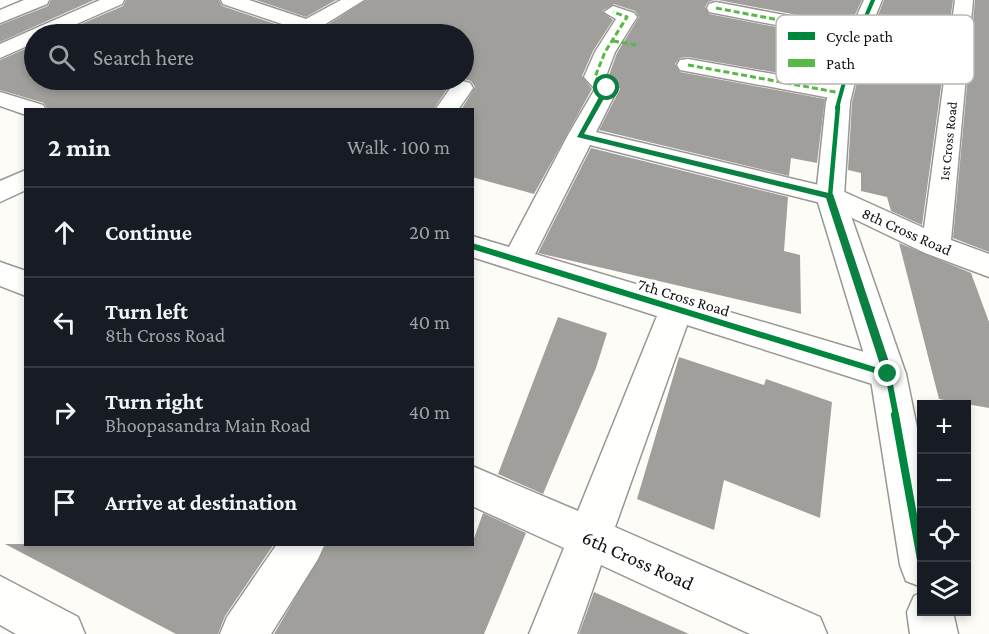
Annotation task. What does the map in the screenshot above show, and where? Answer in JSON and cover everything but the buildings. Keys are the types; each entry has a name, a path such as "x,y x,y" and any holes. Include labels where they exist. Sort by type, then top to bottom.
{"street":[{"path":"0,17 40,0"},
{"path":"61,24 115,0"},
{"path":"310,24 356,0"},
{"path":"866,15 873,0"},
{"name":"1st Cross Road","path":"962,15 964,0"},
{"path":"243,2 287,24"},
{"path":"716,8 776,19"},
{"path":"517,260 580,135 607,88 595,77 624,43 627,17 613,12"},
{"path":"0,52 24,41"},
{"path":"688,65 776,81"},
{"path":"792,84 841,93"},
{"path":"844,84 830,196 888,374 920,562"},
{"name":"1st Cross Road","path":"936,246 954,84"},
{"path":"447,108 461,90"},
{"path":"0,99 29,108"},
{"name":"8th Cross Road","path":"580,135 830,196 936,246 989,266"},
{"path":"0,193 24,179"},
{"name":"7th Cross Road","path":"475,253 517,260 888,374"},
{"path":"0,273 24,283"},
{"path":"553,634 676,309"},
{"name":"6th Cross Road","path":"474,486 804,634"},
{"path":"243,634 302,546"},
{"path":"0,599 61,634"},
{"path":"931,616 934,634"}],"marked path":[{"path":"716,8 776,19"},
{"path":"607,88 595,77 605,52 627,17 613,12"},
{"path":"613,41 636,45"},
{"path":"688,65 776,81"},
{"path":"792,84 841,93"}],"cycle path":[{"path":"867,15 873,0"},
{"path":"843,84 838,102 830,196 888,374 921,562"},
{"path":"474,247 888,374"}],"route":[{"path":"607,88 580,135 830,196 888,374"}]}
